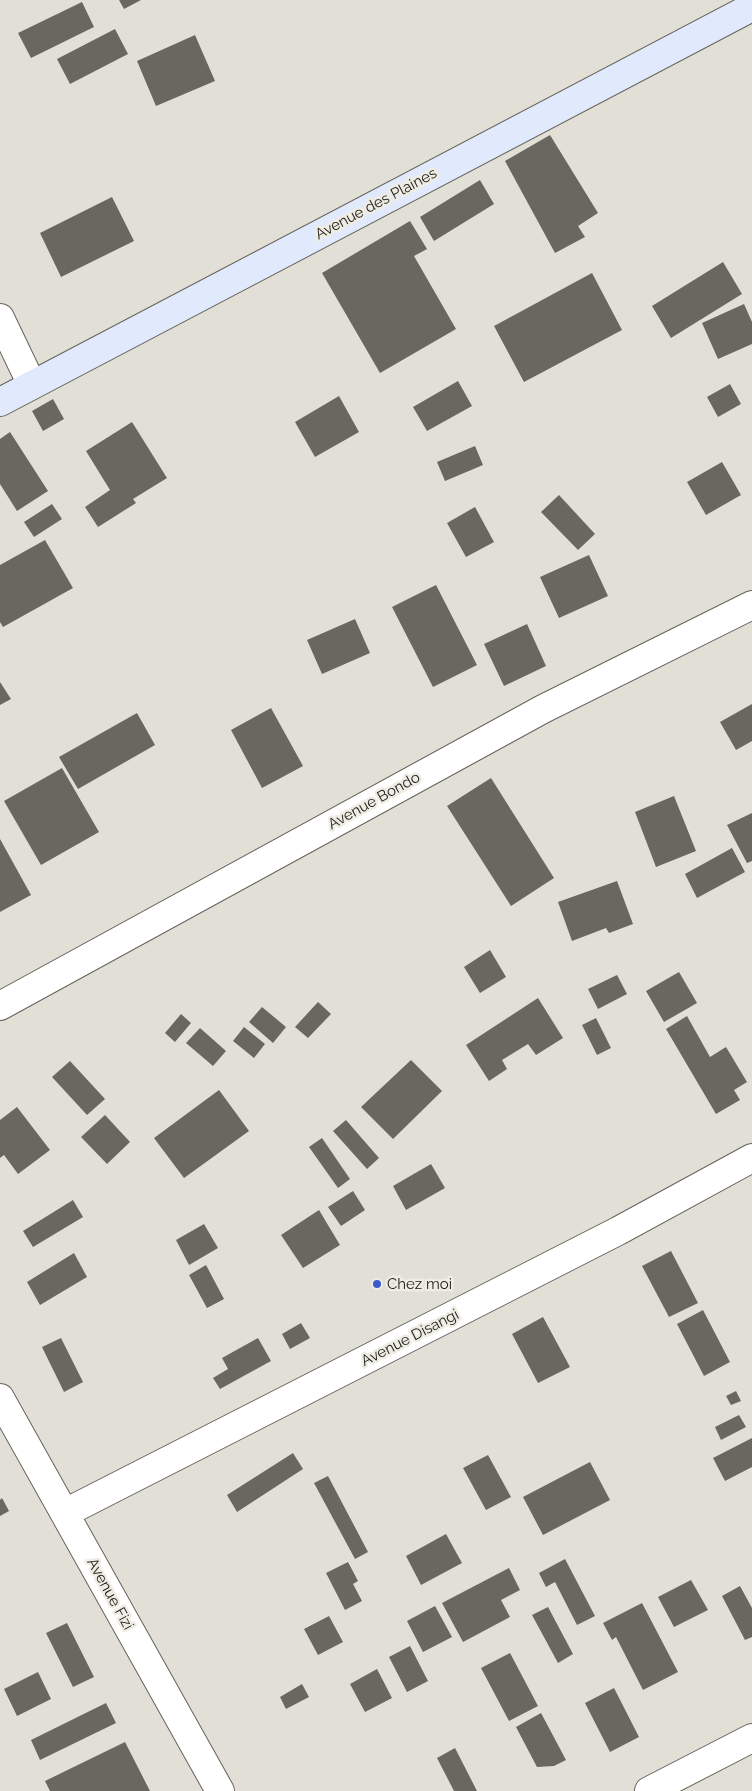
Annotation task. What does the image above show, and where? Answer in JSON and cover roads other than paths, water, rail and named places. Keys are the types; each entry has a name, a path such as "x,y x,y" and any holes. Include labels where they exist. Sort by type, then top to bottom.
{"street":[{"name":"Avenue des Plaines","path":"0,402 752,8"},
{"path":"0,318 32,385"},
{"name":"Avenue Bondo","path":"0,1006 543,709 752,605"},
{"name":"Avenue Disangi","path":"65,1513 618,1232 752,1158"},
{"name":"Avenue Fizi","path":"0,1398 220,1791"},
{"path":"649,1791 752,1738"}],"place":[{"name":"Chez moi","path":"377,1284"}]}
